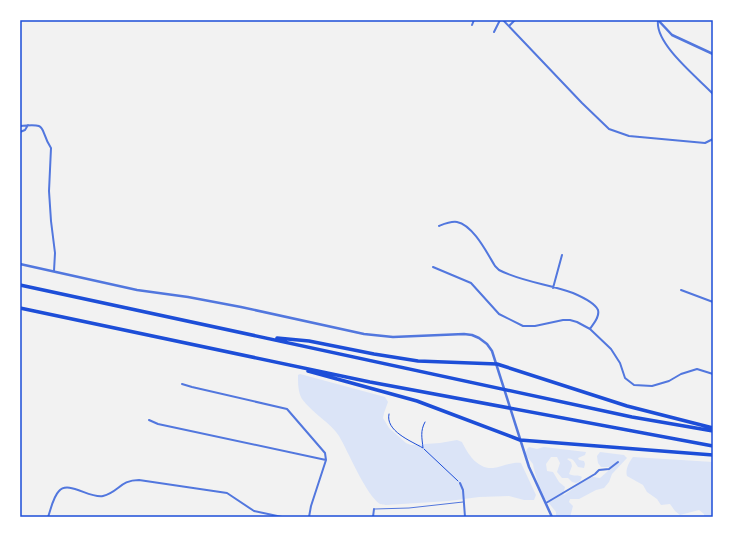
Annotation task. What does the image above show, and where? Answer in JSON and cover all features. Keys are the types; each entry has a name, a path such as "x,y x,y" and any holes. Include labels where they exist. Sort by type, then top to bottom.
{"highway":[{"path":"20,285 657,422 713,429"},
{"path":"20,308 276,362 501,407 713,446"},
{"path":"260,336 309,342 418,361 497,364 627,406 713,429"},
{"path":"276,362 417,401 520,440 713,455"}],"street":[{"path":"472,25 474,20"},
{"path":"494,32 502,20 609,130 629,136 705,143 713,139"},
{"path":"509,26 515,20"},
{"path":"658,20 672,35 713,54"},
{"path":"658,20 659,32 674,55 713,94"},
{"path":"20,132 25,130 28,125"},
{"path":"20,126 41,126 51,148 49,191 55,253 54,271"},
{"path":"439,226 451,222 463,224 468,227 476,237 499,270 573,293 595,306 598,310 598,315 590,329"},
{"path":"553,288 562,255"},
{"path":"20,264 137,290 241,307 371,335 393,337 464,334 479,338 487,344 492,351 529,467 552,517"},
{"path":"433,267 471,283 496,310 515,323 528,327 562,320 570,320 590,329 611,349 620,363 625,378 634,385 652,386 669,381 681,374 697,369 713,374"},
{"path":"681,290 713,302"},
{"path":"182,384 288,409 325,453 326,460 311,506 309,517"},
{"path":"149,420 158,424 326,460"},
{"path":"546,503 595,474 599,470 609,469 618,462"},
{"path":"48,517 56,495 62,489 67,487 98,497 110,493 125,482 139,480 227,493 254,511 282,517"},
{"path":"460,483 463,490 465,517"},
{"path":"373,517 374,509"}],"lane":[{"path":"374,509 409,508 464,502"}],"path":[{"path":"389,414 388,419 390,426 423,448 456,477 460,483"},
{"path":"423,448 422,428 425,422"}],"shaded area":[{"path":"300,374 385,397 388,402 383,418 389,428 406,443 411,445 457,440 462,442 474,460 487,468 521,463 536,495 534,500 524,500 509,496 386,505 380,504 369,492 336,431 302,399 298,384 298,375"},
{"path":"529,447 537,449 544,447 586,452 585,455 578,458 579,460 584,461 584,468 578,467 575,462 567,459 571,462 572,466 569,474 582,477 580,481 576,483 572,482 568,478 562,478 557,472 560,463 557,457 551,457 546,464 547,471 553,472 559,482 565,487 564,495 586,480 593,477 600,478 608,471 609,467 601,467 598,463 597,456 600,452 624,455 627,458 612,474 609,482 604,488 596,490 579,499 570,499 569,502 573,506 570,517 556,517 556,512 538,489 533,464 527,457 526,453"},
{"path":"633,457 713,462 713,517 704,517 704,514 699,510 680,515 670,504 661,505 657,499 647,492 643,485 627,476 628,466"}]}
